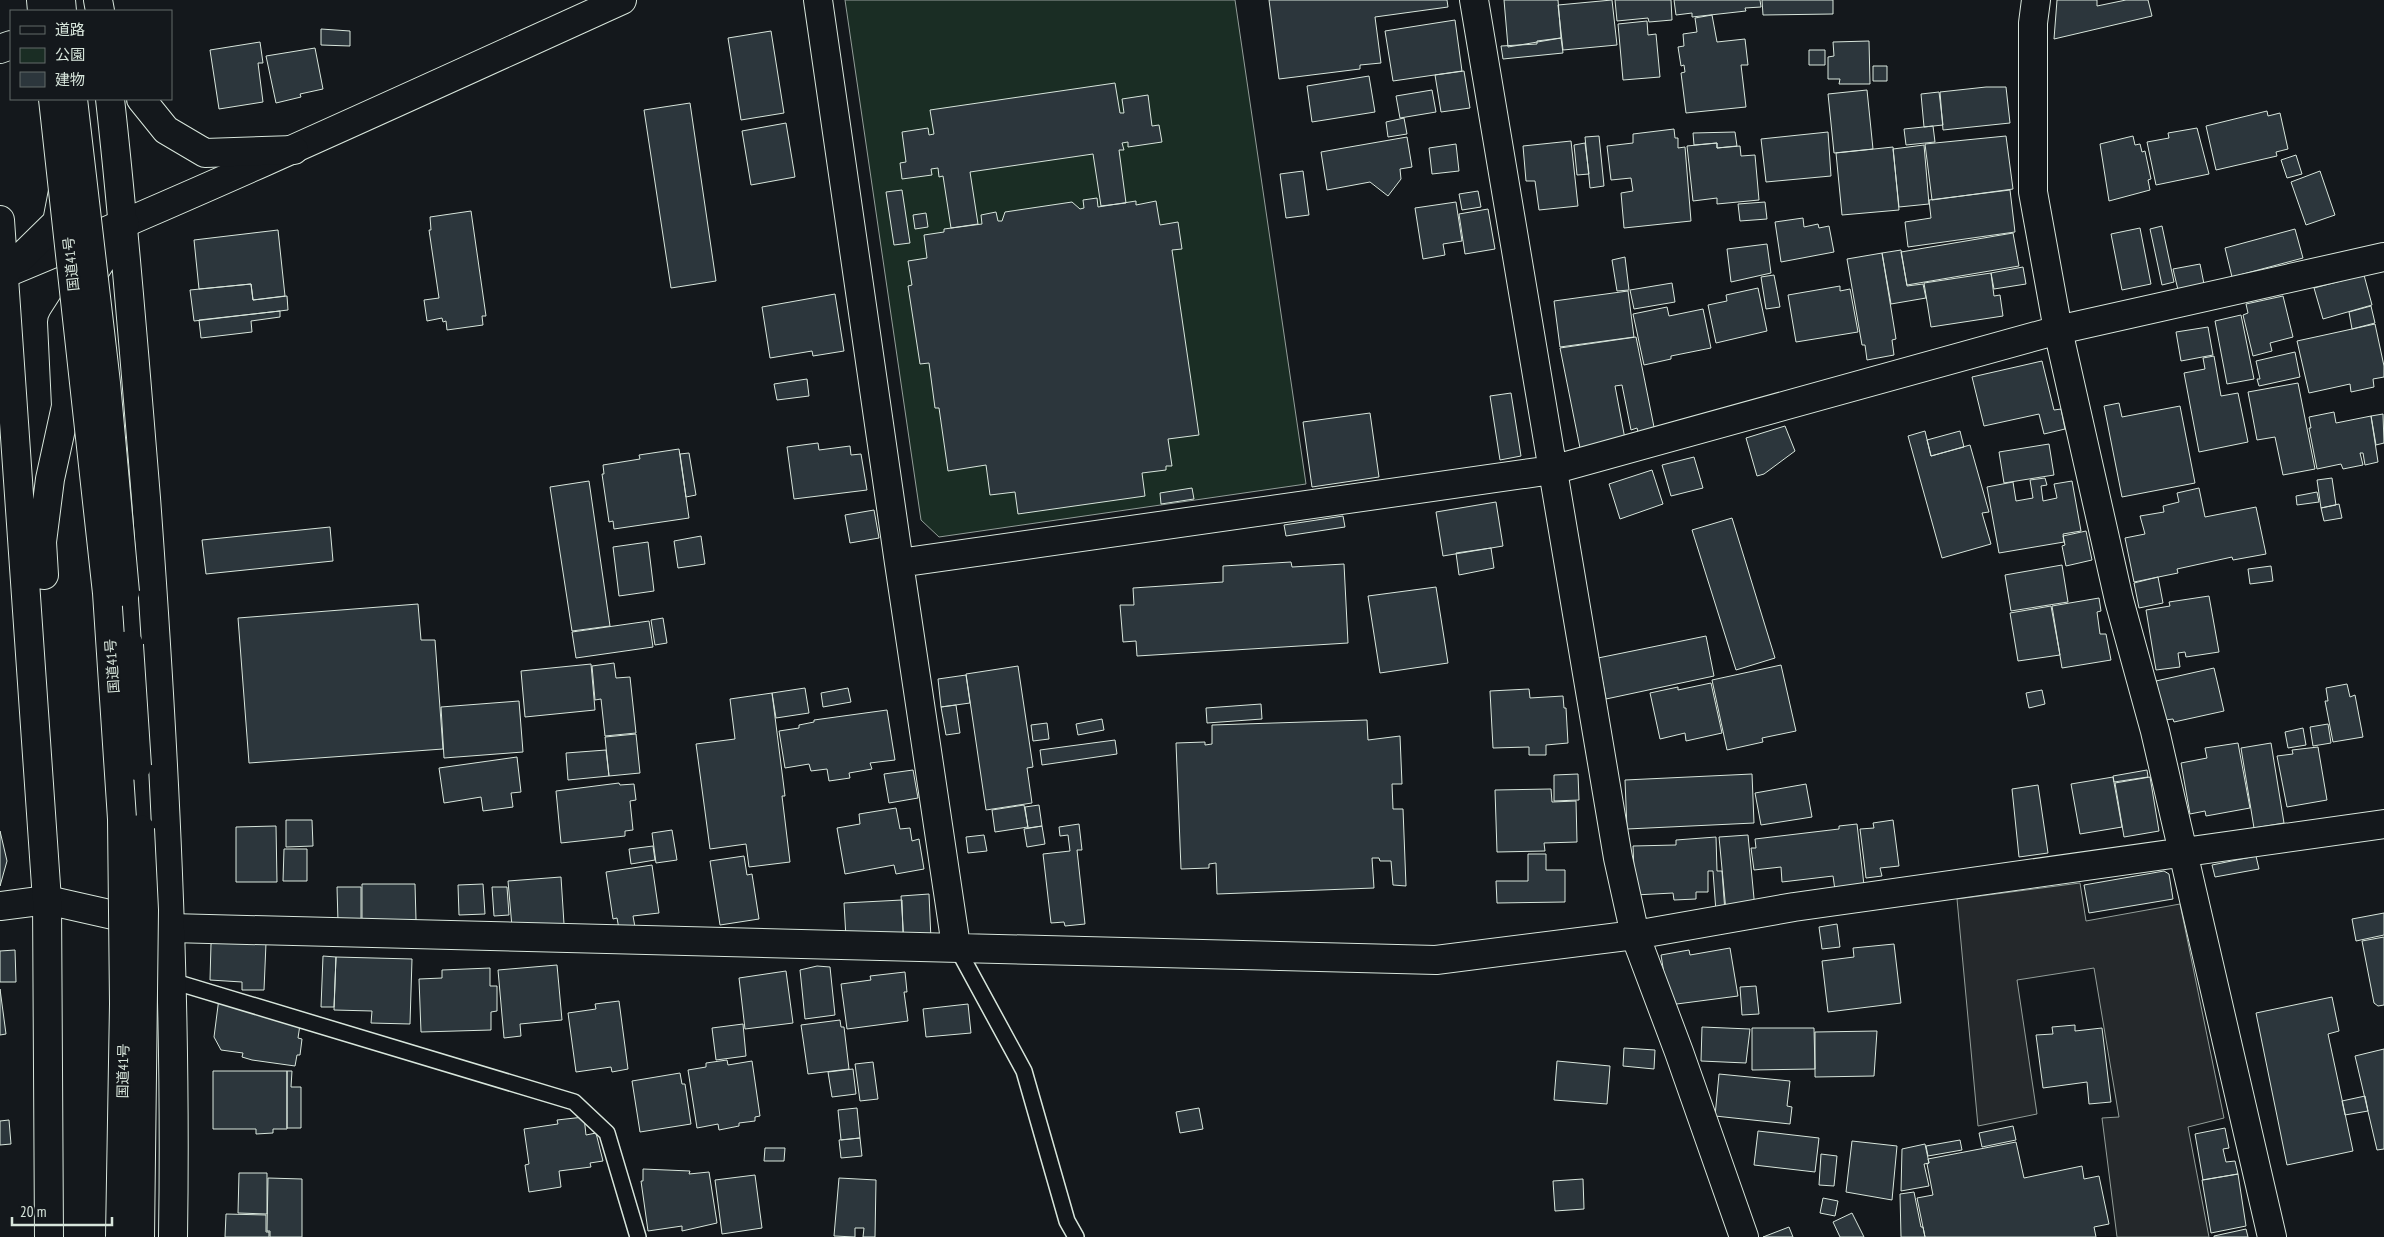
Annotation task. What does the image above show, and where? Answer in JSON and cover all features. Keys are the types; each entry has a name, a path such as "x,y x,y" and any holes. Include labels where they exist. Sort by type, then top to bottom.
{"main road":[{"path":"2,274 124,224 294,150 622,0"},
{"path":"818,0 956,946"},
{"path":"1474,0 1618,858 1635,935 1679,1052 1744,1237"},
{"path":"2036,0 2033,23 2033,192 2058,330 2119,600 2154,731 2272,1237"},
{"name":"国道41号","path":"53,100 107,593 122,818 124,1004 120,1237"},
{"name":"国道41号","path":"73,100 106,383 135,711 144,910 140,1237"},
{"path":"2,274 57,222 82,100"},
{"path":"110,100 124,224 157,647 171,928 173,1237"},
{"path":"142,100 166,130 205,153 294,150"},
{"path":"0,220 7,409 34,708 47,900 49,1237"},
{"path":"34,708 48,644 42,542 50,479 66,406 62,322 124,224"},
{"path":"899,563 1552,470 2058,330 2384,257"},
{"path":"0,906 47,900 171,928 956,946 1436,960 1635,935 1794,907 2384,824"}],"lane":[{"path":"956,946 1024,1071 1067,1222 1076,1237"},
{"path":"172,982 574,1102 607,1133 638,1237"}],"green space":[{"path":"845,0 1235,0 1306,484 939,537 921,520"}],"shaded area":[{"path":"2080,883 2086,921 2180,904 2224,1118 2188,1127 2209,1237 2117,1237 2102,1118 2119,1117 2094,968 2017,980 2037,1114 1978,1126 1957,899"}],"building":[{"path":"1269,0 1447,0 1448,7 1375,17 1381,63 1360,65 1360,69 1279,79"},
{"path":"1504,0 1558,0 1561,38 1508,47"},
{"path":"1612,0 1617,45 1563,50 1558,5"},
{"path":"1615,0 1671,0 1672,20 1649,22 1648,18 1617,21"},
{"path":"1674,0 1760,0 1761,7 1745,8 1746,11 1692,17 1692,13 1676,15"},
{"path":"1762,0 1833,0 1833,14 1763,15"},
{"path":"2057,0 2097,0 2097,6 2126,0 2148,0 2152,16 2054,39"},
{"path":"1712,15 1717,42 1745,39 1748,65 1741,65 1746,107 1686,113 1681,73 1685,72 1684,65 1681,66 1678,47 1684,46 1683,34 1697,32 1695,18"},
{"path":"1455,20 1462,71 1393,81 1385,31"},
{"path":"1647,21 1648,35 1656,34 1660,77 1623,80 1618,24"},
{"path":"321,29 350,31 350,46 321,45"},
{"path":"771,31 784,113 741,120 728,38"},
{"path":"1561,38 1563,53 1503,59 1501,46 1537,44 1537,41"},
{"path":"1869,41 1870,84 1839,84 1840,79 1828,79 1828,57 1834,56 1833,42"},
{"path":"260,42 263,63 258,63 263,102 219,109 210,50"},
{"path":"315,48 323,89 300,94 301,97 276,103 266,56"},
{"path":"1809,50 1825,50 1825,65 1809,65"},
{"path":"1873,66 1887,66 1887,81 1873,81"},
{"path":"1464,71 1470,108 1441,112 1435,75"},
{"path":"1369,76 1375,112 1312,122 1307,86"},
{"path":"1115,83 1120,113 1124,113 1122,99 1148,95 1152,126 1159,125 1162,142 1128,147 1128,142 1122,143 1124,150 1119,150 1126,203 1101,206 1093,154 970,172 978,224 951,228 943,176 939,177 938,168 931,169 932,175 902,179 900,163 906,162 902,132 928,128 929,135 934,134 930,110"},
{"path":"1986,87 2006,87 2010,123 1943,130 1940,92"},
{"path":"1432,90 1436,112 1400,118 1396,96"},
{"path":"1867,90 1873,149 1834,153 1828,94"},
{"path":"1939,92 1943,125 1924,127 1921,94"},
{"path":"690,103 716,281 671,288 644,110"},
{"path":"2267,111 2268,116 2280,113 2288,149 2276,152 2277,156 2216,170 2206,126"},
{"path":"1404,118 1407,134 1388,137 1386,122"},
{"path":"786,123 795,177 751,185 742,131"},
{"path":"1933,126 1935,142 1906,145 1904,129"},
{"path":"2197,128 2209,174 2156,185 2147,142 2169,138 2168,133"},
{"path":"1674,129 1675,138 1678,138 1678,148 1685,147 1691,221 1624,228 1621,193 1633,191 1631,178 1611,180 1607,146 1633,143 1633,134"},
{"path":"1735,132 1737,146 1717,148 1717,143 1694,145 1693,133"},
{"path":"1828,132 1831,176 1766,182 1761,139"},
{"path":"1599,136 1604,186 1590,188 1585,137"},
{"path":"2006,136 2013,189 1932,200 1925,144"},
{"path":"2133,136 2135,145 2140,144 2142,152 2145,151 2151,179 2148,180 2150,190 2109,201 2100,144"},
{"path":"1407,137 1412,167 1400,169 1401,179 1388,196 1370,182 1327,190 1321,152"},
{"path":"1571,141 1578,206 1539,210 1535,181 1526,181 1523,146"},
{"path":"1585,143 1589,174 1577,175 1574,145"},
{"path":"1717,143 1717,148 1740,146 1741,156 1755,155 1759,200 1717,204 1717,198 1693,201 1687,146"},
{"path":"1456,144 1459,171 1432,174 1429,148"},
{"path":"1924,145 1929,204 1899,207 1893,149"},
{"path":"1893,147 1899,210 1842,215 1836,153"},
{"path":"2296,155 2302,174 2287,178 2281,160"},
{"path":"1303,171 1309,215 1286,218 1280,174"},
{"path":"2320,171 2335,215 2306,225 2291,182"},
{"path":"902,190 910,243 894,245 886,192"},
{"path":"2010,190 2015,232 1908,247 1905,222 1931,218 1929,200"},
{"path":"1478,191 1481,207 1462,210 1459,194"},
{"path":"1097,198 1098,207 1136,201 1136,205 1156,201 1160,225 1178,222 1182,249 1172,250 1199,435 1168,439 1172,466 1166,466 1166,470 1142,473 1145,496 1018,514 1015,492 990,495 986,465 948,471 939,408 935,408 929,363 920,364 908,286 912,285 908,261 927,258 924,235 944,232 944,229 982,224 981,215 996,212 998,221 1002,221 1005,212 1072,202 1080,209 1084,208 1083,200"},
{"path":"1456,202 1462,241 1443,244 1445,255 1423,259 1415,208"},
{"path":"1765,202 1767,219 1740,221 1738,204"},
{"path":"1488,209 1495,249 1465,254 1459,214"},
{"path":"471,211 486,316 482,316 483,325 447,330 446,321 443,322 442,318 427,321 424,300 439,298 429,230 431,230 430,217"},
{"path":"926,213 928,227 915,229 913,215"},
{"path":"1803,218 1804,227 1818,224 1819,228 1829,226 1834,252 1781,262 1775,222"},
{"path":"2162,226 2174,282 2162,285 2150,229"},
{"path":"2140,228 2151,284 2122,290 2111,234"},
{"path":"2295,229 2303,258 2232,277 2225,248"},
{"path":"278,230 285,296 253,300 251,284 199,289 194,240"},
{"path":"2013,233 2019,266 1907,285 1901,252"},
{"path":"1767,244 1771,273 1731,282 1727,249"},
{"path":"1901,250 1907,286 1923,284 1926,298 1891,304 1882,253"},
{"path":"1882,253 1896,339 1892,340 1894,355 1867,360 1865,345 1862,345 1847,259"},
{"path":"1625,257 1629,290 1617,291 1612,260"},
{"path":"2200,264 2205,289 2179,294 2173,269"},
{"path":"2023,267 2026,284 1994,289 1991,273"},
{"path":"1991,273 1994,296 2000,295 2003,316 1931,327 1924,283"},
{"path":"1774,275 1780,307 1766,309 1761,277"},
{"path":"2364,275 2372,305 2323,319 2314,288"},
{"path":"1672,283 1675,302 1634,309 1630,290"},
{"path":"251,284 253,300 287,296 288,310 194,321 190,290"},
{"path":"1840,286 1840,291 1850,289 1858,332 1796,342 1788,295"},
{"path":"1758,288 1767,331 1716,343 1708,305 1727,301 1726,295"},
{"path":"1628,291 1634,337 1560,347 1554,301"},
{"path":"835,294 844,351 813,356 812,351 770,358 762,307"},
{"path":"2283,296 2293,337 2270,343 2272,351 2253,356 2243,315 2248,313 2246,304"},
{"path":"2371,306 2375,323 2352,329 2349,312"},
{"path":"1667,307 1669,316 1703,309 1711,348 1671,356 1671,359 1644,365 1633,314"},
{"path":"280,311 280,317 251,321 252,332 201,338 199,320"},
{"path":"2241,315 2254,379 2227,384 2215,321"},
{"path":"2375,324 2384,366 2384,377 2373,379 2374,387 2351,392 2350,384 2309,393 2297,341"},
{"path":"2208,327 2213,355 2181,361 2176,332"},
{"path":"1636,337 1655,432 1639,436 1637,428 1631,430 1622,385 1615,386 1625,439 1580,448 1560,348"},
{"path":"2295,352 2300,377 2259,386 2257,379 2260,379 2256,361"},
{"path":"2214,356 2221,396 2238,393 2248,442 2199,452 2184,373 2205,369 2203,358"},
{"path":"2042,361 2054,410 2061,409 2065,429 2044,434 2039,414 1984,426 1972,377"},
{"path":"807,379 809,396 777,400 774,384"},
{"path":"2298,383 2315,469 2283,475 2275,437 2257,440 2248,392"},
{"path":"1511,393 1521,456 1500,460 1490,396"},
{"path":"2119,403 2122,417 2180,406 2195,483 2122,497 2104,406"},
{"path":"2334,412 2336,423 2371,416 2378,462 2365,465 2363,453 2360,453 2363,465 2343,469 2341,464 2317,469 2309,428 2311,428 2309,417"},
{"path":"1370,413 1379,477 1312,487 1303,422"},
{"path":"2383,414 2384,443 2376,445 2371,416"},
{"path":"1785,426 1795,451 1764,474 1757,476 1746,438"},
{"path":"1925,431 1931,456 1970,445 1989,512 1982,513 1991,544 1942,558 1908,436"},
{"path":"1960,431 1964,447 1931,456 1927,440"},
{"path":"818,443 819,450 850,446 851,455 861,454 867,490 794,499 787,447"},
{"path":"2049,444 2054,475 2004,483 1999,452"},
{"path":"679,449 689,518 614,529 613,521 609,522 602,474 604,474 603,465 640,459 639,455"},
{"path":"689,453 696,495 686,497 680,454"},
{"path":"1694,457 1703,488 1671,496 1662,465"},
{"path":"1652,470 1663,504 1620,519 1609,484"},
{"path":"2045,478 2047,485 2041,486 2043,501 2057,498 2054,484 2072,481 2081,531 2063,534 2064,542 1999,553 1987,487 2013,482 2016,501 2033,498 2030,480"},
{"path":"2332,478 2336,505 2321,508 2317,480"},
{"path":"589,481 610,626 572,631 550,487"},
{"path":"1192,488 1194,499 1161,504 1160,493"},
{"path":"2199,488 2205,517 2256,507 2266,554 2233,560 2232,557 2177,569 2178,573 2134,582 2125,538 2145,534 2140,516 2164,512 2163,506 2179,502 2177,493"},
{"path":"2317,492 2319,502 2297,505 2296,496"},
{"path":"1496,502 1503,546 1443,556 1436,512"},
{"path":"2339,504 2342,518 2324,521 2321,508"},
{"path":"874,510 879,538 850,543 845,515"},
{"path":"1343,516 1345,527 1286,536 1284,525"},
{"path":"1732,518 1775,658 1736,670 1692,530"},
{"path":"330,527 333,561 206,574 202,540"},
{"path":"2086,531 2092,560 2066,566 2062,546 2065,545 2063,536"},
{"path":"701,536 705,564 678,568 674,541"},
{"path":"648,542 654,591 619,596 613,547"},
{"path":"1491,548 1494,568 1459,575 1456,553"},
{"path":"1291,562 1292,567 1344,564 1348,643 1137,656 1136,641 1123,642 1120,605 1134,605 1133,588 1223,582 1223,566"},
{"path":"2062,565 2068,602 2011,611 2005,575"},
{"path":"2271,566 2273,581 2250,584 2248,569"},
{"path":"2158,577 2163,603 2139,608 2134,583"},
{"path":"1436,587 1448,663 1380,673 1368,596"},
{"path":"2209,596 2219,652 2186,657 2185,652 2178,653 2180,667 2156,670 2146,610 2170,606 2169,602"},
{"path":"2099,598 2101,611 2097,612 2100,634 2106,634 2111,660 2062,668 2052,606"},
{"path":"418,604 421,640 435,640 443,749 249,763 238,618"},
{"path":"2051,606 2060,655 2018,661 2010,613"},
{"path":"663,618 667,643 655,645 651,620"},
{"path":"649,621 653,647 576,658 572,632"},
{"path":"1706,636 1714,676 1606,699 1598,658"},
{"path":"614,663 616,678 630,677 636,733 605,736 601,699 595,700 592,666"},
{"path":"591,664 595,710 525,717 521,671"},
{"path":"1781,665 1796,731 1762,738 1763,742 1727,750 1712,680"},
{"path":"1018,666 1033,767 1027,768 1032,803 986,810 966,674"},
{"path":"2214,668 2224,711 2174,722 2173,719 2165,720 2156,681"},
{"path":"966,675 970,703 941,707 938,679"},
{"path":"1711,683 1722,733 1686,741 1685,733 1660,739 1650,693 1678,687 1678,690"},
{"path":"2347,684 2350,697 2355,695 2363,737 2333,742 2325,701 2328,701 2326,688"},
{"path":"805,688 809,713 776,718 772,693"},
{"path":"848,688 851,702 823,707 821,693"},
{"path":"1529,689 1530,698 1563,696 1564,708 1566,708 1568,743 1546,745 1546,755 1529,755 1529,747 1493,748 1490,691"},
{"path":"2042,690 2045,704 2029,708 2026,693"},
{"path":"772,693 785,796 782,796 790,862 749,867 746,844 710,849 696,744 735,739 730,699"},
{"path":"519,701 523,752 444,758 441,707"},
{"path":"1261,704 1262,719 1207,723 1206,708"},
{"path":"956,705 960,733 946,735 941,707"},
{"path":"887,710 895,760 870,763 872,769 849,773 850,778 829,781 827,769 811,771 809,764 785,768 779,731 799,728 799,725 814,722 814,720"},
{"path":"1102,719 1104,730 1078,735 1076,724"},
{"path":"1367,720 1368,740 1400,736 1402,784 1392,784 1393,809 1403,809 1406,886 1393,885 1391,861 1380,861 1379,858 1372,858 1374,888 1217,894 1216,863 1209,864 1209,868 1181,869 1176,743 1205,742 1205,745 1212,744 1212,725"},
{"path":"1047,723 1049,739 1033,741 1031,725"},
{"path":"2328,724 2331,743 2313,746 2310,727"},
{"path":"2303,728 2306,745 2288,748 2285,732"},
{"path":"636,734 640,773 609,776 605,737"},
{"path":"1115,740 1117,754 1042,765 1040,750"},
{"path":"2238,743 2250,808 2206,816 2205,811 2190,814 2181,763 2207,758 2205,748"},
{"path":"2271,743 2284,823 2254,828 2241,748"},
{"path":"2318,747 2327,800 2287,807 2277,756 2293,754 2292,750"},
{"path":"606,750 609,776 568,780 566,753"},
{"path":"517,757 521,792 511,793 513,807 483,811 481,797 444,803 439,768"},
{"path":"913,770 918,798 889,803 884,774"},
{"path":"2147,770 2148,777 2114,782 2113,776"},
{"path":"1578,774 1579,800 1554,801 1554,775"},
{"path":"1752,774 1754,823 1627,829 1625,780"},
{"path":"2113,777 2122,827 2080,834 2071,784"},
{"path":"2150,777 2159,831 2124,837 2115,783"},
{"path":"619,783 620,785 634,784 636,800 630,801 633,830 625,831 625,836 561,843 556,791"},
{"path":"1806,784 1812,817 1761,825 1755,793"},
{"path":"2038,785 2048,853 2019,857 2012,789"},
{"path":"1551,789 1552,802 1576,801 1577,842 1544,843 1545,851 1497,852 1495,790"},
{"path":"1024,805 1028,827 995,832 992,810"},
{"path":"1039,805 1042,826 1028,828 1025,807"},
{"path":"896,808 900,829 910,828 912,841 919,839 924,869 896,874 894,865 845,874 837,828 860,824 859,814"},
{"path":"286,820 312,820 313,846 286,847"},
{"path":"1893,820 1899,866 1880,868 1882,876 1866,878 1860,829 1874,828 1873,823"},
{"path":"1079,824 1082,850 1077,850 1085,924 1065,926 1064,922 1051,923 1043,854 1070,851 1068,835 1060,836 1059,827"},
{"path":"1857,824 1865,894 1836,897 1833,876 1782,882 1781,867 1754,870 1751,848 1756,848 1755,839 1839,829 1839,826"},
{"path":"276,826 277,882 236,882 236,827"},
{"path":"1042,826 1045,844 1027,847 1024,829"},
{"path":"672,830 677,860 656,863 652,833"},
{"path":"0,831 7,861 0,886"},
{"path":"984,835 987,851 968,853 966,837"},
{"path":"1748,835 1755,909 1726,911 1719,837"},
{"path":"1716,837 1717,871 1722,871 1725,912 1716,912 1713,871 1708,871 1708,892 1696,892 1696,899 1674,900 1673,893 1635,895 1633,846 1676,845 1676,840"},
{"path":"653,846 655,860 631,864 629,849"},
{"path":"284,849 307,849 307,881 283,881"},
{"path":"1528,854 1546,854 1546,870 1565,870 1565,902 1497,903 1496,881 1528,881"},
{"path":"744,856 747,875 752,874 759,919 720,925 710,861"},
{"path":"2256,856 2259,869 2215,877 2212,865"},
{"path":"652,865 659,913 633,916 635,927 619,929 617,918 613,919 606,872"},
{"path":"2164,871 2169,874 2173,899 2089,913 2084,885"},
{"path":"561,877 564,924 512,927 508,881"},
{"path":"362,884 415,884 416,920 362,920"},
{"path":"483,884 485,914 459,915 458,885"},
{"path":"337,887 361,887 361,922 338,922"},
{"path":"492,887 507,887 509,915 494,916"},
{"path":"929,894 931,940 904,942 901,896"},
{"path":"902,900 903,934 846,938 844,903"},
{"path":"2384,913 2384,935 2356,941 2352,919"},
{"path":"1837,924 1840,947 1822,949 1819,927"},
{"path":"2384,937 2384,1005 2378,1006 2374,1003 2362,941"},
{"path":"216,941 266,943 264,990 242,990 242,982 210,980 211,944"},
{"path":"1894,944 1901,1003 1828,1012 1822,961 1854,957 1853,948"},
{"path":"1730,948 1738,996 1669,1005 1661,955 1689,950 1690,955"},
{"path":"15,950 16,982 0,982 0,951"},
{"path":"323,956 336,957 334,1007 321,1007"},
{"path":"336,957 412,959 410,1024 371,1023 372,1011 334,1010"},
{"path":"557,965 562,1020 520,1024 521,1036 504,1038 498,970"},
{"path":"817,966 830,967 835,1015 805,1019 800,970"},
{"path":"490,968 490,986 497,986 497,1011 491,1012 491,1030 421,1032 419,979 442,978 442,970"},
{"path":"786,971 793,1023 745,1029 739,978"},
{"path":"905,972 907,992 904,992 908,1021 847,1029 841,984 871,980 870,976"},
{"path":"1756,986 1759,1014 1742,1015 1740,987"},
{"path":"0,989 6,1034 0,1035"},
{"path":"2332,997 2339,1031 2328,1034 2353,1151 2287,1165 2256,1013"},
{"path":"219,998 301,1018 298,1038 302,1039 300,1055 297,1055 295,1066 252,1060 242,1057 243,1053 221,1050 214,1037"},
{"path":"619,1001 628,1069 612,1072 611,1067 576,1072 568,1013 596,1009 595,1004"},
{"path":"968,1004 971,1033 926,1037 923,1009"},
{"path":"840,1020 841,1027 844,1027 849,1069 808,1074 801,1025"},
{"path":"743,1024 746,1056 716,1060 712,1028"},
{"path":"2075,1025 2075,1031 2102,1028 2111,1102 2089,1104 2087,1082 2043,1088 2036,1035 2053,1034 2052,1027"},
{"path":"1702,1027 1750,1029 1746,1063 1701,1061"},
{"path":"1752,1028 1814,1028 1815,1069 1752,1070"},
{"path":"1877,1031 1874,1076 1815,1077 1815,1032"},
{"path":"1624,1048 1655,1050 1654,1069 1623,1066"},
{"path":"2384,1049 2384,1149 2377,1150 2355,1056"},
{"path":"727,1060 728,1065 752,1061 760,1116 755,1117 755,1121 739,1123 739,1126 719,1130 718,1124 697,1128 688,1070 706,1067 706,1063"},
{"path":"1557,1061 1610,1066 1607,1104 1554,1100"},
{"path":"873,1062 878,1099 860,1101 855,1064"},
{"path":"853,1069 856,1094 832,1097 828,1072"},
{"path":"213,1071 287,1071 287,1129 273,1129 273,1133 256,1134 256,1129 213,1129"},
{"path":"287,1071 292,1071 291,1087 301,1087 301,1128 287,1128"},
{"path":"680,1073 682,1084 685,1084 691,1124 640,1132 632,1081"},
{"path":"1719,1074 1790,1081 1787,1106 1792,1107 1790,1124 1715,1116"},
{"path":"2365,1096 2368,1111 2345,1115 2342,1101"},
{"path":"857,1108 860,1138 841,1140 838,1110"},
{"path":"1199,1108 1203,1129 1180,1133 1176,1112"},
{"path":"584,1117 586,1135 596,1133 603,1161 590,1163 591,1167 559,1171 561,1187 529,1192 525,1165 529,1164 524,1129 558,1124 557,1120"},
{"path":"9,1120 11,1144 0,1145 0,1121"},
{"path":"2013,1126 2016,1140 1982,1147 1979,1133"},
{"path":"2225,1128 2229,1148 2223,1149 2226,1162 2235,1161 2238,1174 2203,1180 2195,1134"},
{"path":"1758,1131 1819,1138 1815,1172 1754,1165"},
{"path":"860,1138 862,1156 841,1158 839,1140"},
{"path":"1960,1140 1962,1150 1928,1156 1926,1146"},
{"path":"1852,1141 1897,1146 1892,1200 1846,1192"},
{"path":"2016,1142 2024,1178 2082,1166 2084,1179 2099,1176 2109,1224 2094,1227 2096,1237 1925,1237 1917,1198 1933,1195 1927,1164 1929,1163 1928,1159"},
{"path":"1925,1144 1929,1163 1924,1164 1929,1186 1901,1191 1902,1149"},
{"path":"765,1148 785,1148 784,1161 764,1161"},
{"path":"1821,1154 1837,1156 1834,1186 1819,1185"},
{"path":"643,1169 690,1171 689,1174 709,1172 717,1223 682,1231 682,1226 648,1231 641,1181 643,1181"},
{"path":"239,1173 267,1173 267,1214 238,1213"},
{"path":"2238,1174 2246,1226 2211,1233 2202,1180"},
{"path":"755,1175 762,1228 722,1234 715,1180"},
{"path":"268,1178 302,1179 302,1237 270,1237 270,1231 267,1231"},
{"path":"839,1178 876,1180 875,1237 863,1237 864,1228 855,1228 855,1237 834,1236"},
{"path":"1583,1179 1584,1209 1555,1211 1553,1181"},
{"path":"1914,1192 1921,1227 1923,1227 1925,1237 1901,1237 1900,1194"},
{"path":"1823,1198 1838,1201 1835,1216 1820,1213"},
{"path":"1852,1213 1864,1237 1840,1237 1833,1222"},
{"path":"226,1214 266,1215 266,1232 269,1232 269,1237 225,1237"},
{"path":"1789,1227 1793,1237 1763,1237"},
{"path":"2246,1229 2248,1237 2214,1237 2214,1236"}]}
